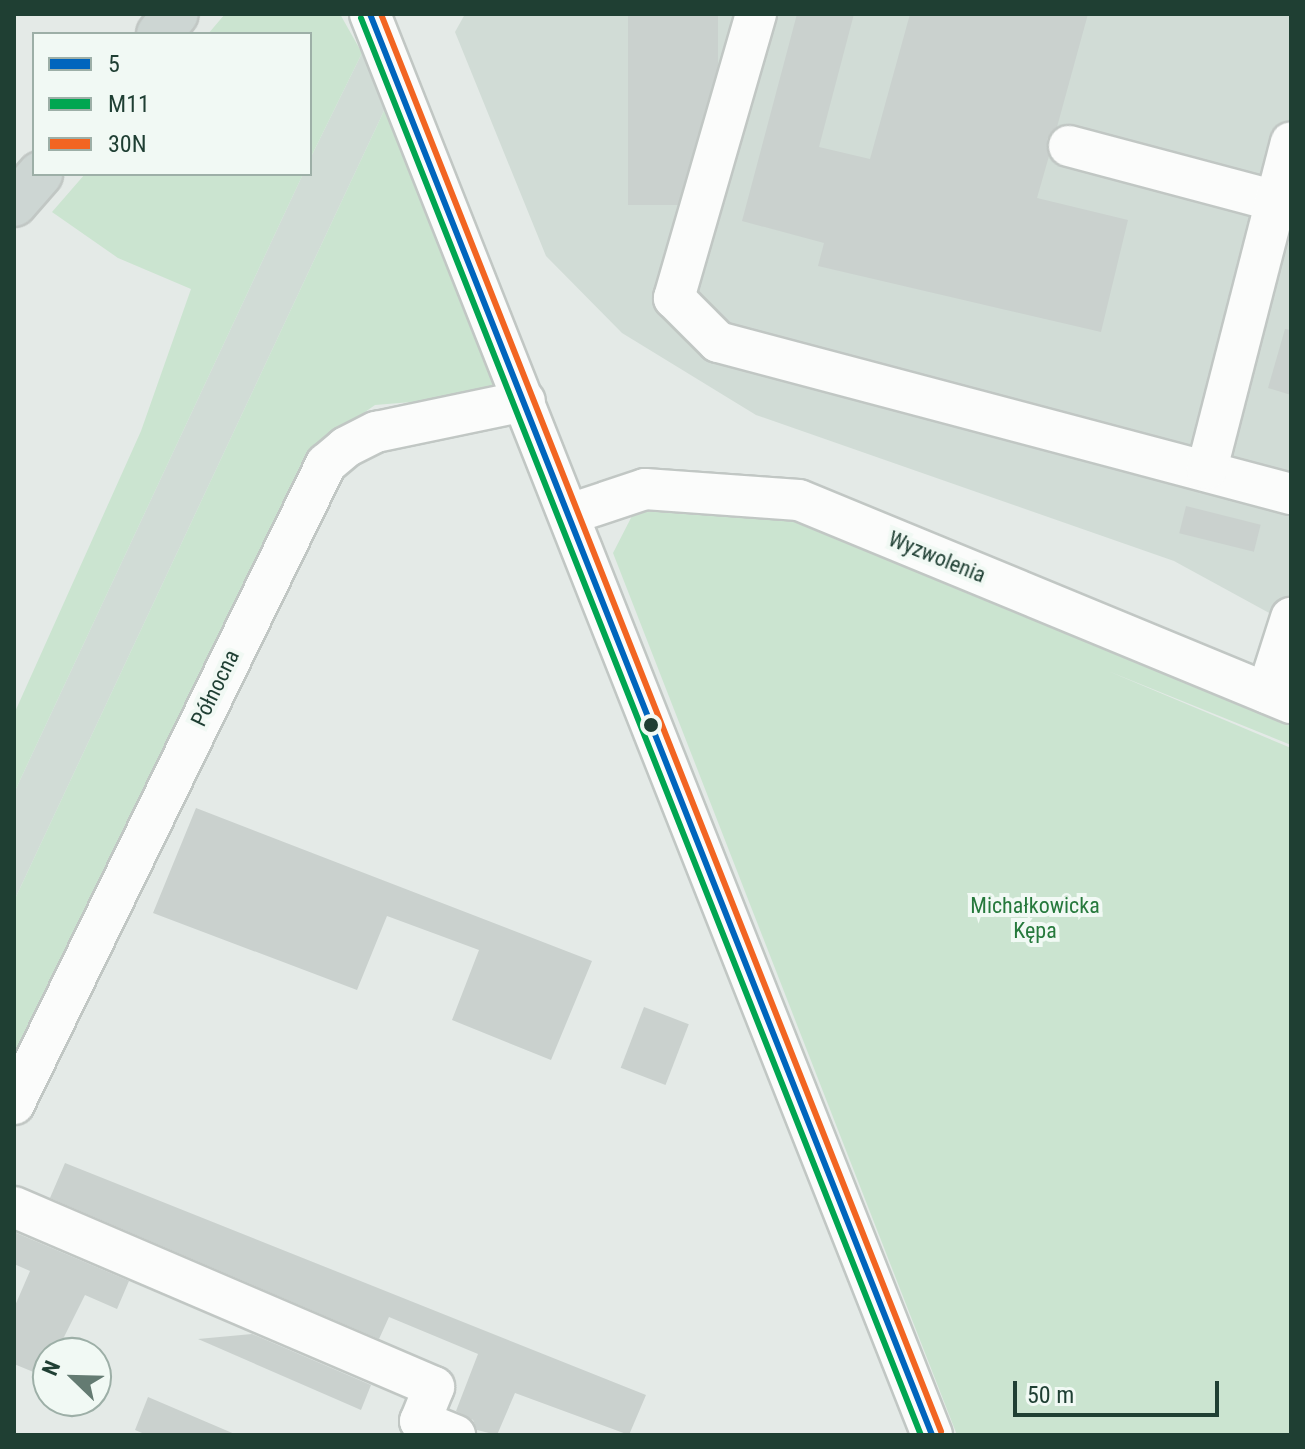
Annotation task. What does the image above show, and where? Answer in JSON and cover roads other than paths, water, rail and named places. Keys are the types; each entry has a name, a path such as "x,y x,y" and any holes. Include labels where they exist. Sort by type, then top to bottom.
{"main road":[{"path":"161,32 176,14"},
{"path":"14,204 38,176"}],"street":[{"path":"370,14 932,1435"},
{"path":"756,14 674,298 718,342 1207,469 1291,494"},
{"path":"1207,469 1291,143"},
{"path":"1069,146 1275,201"},
{"name":"Północna","path":"14,1104 326,464 346,447 376,432 525,401"},
{"name":"Wyzwolenia","path":"570,514 645,489 799,500 1279,698"},
{"path":"1279,698 1291,618"},
{"path":"14,1207 434,1387 420,1421 455,1435"}],"park label":[{"name":"Michałkowicka Kępa","path":"1035,918"}]}
